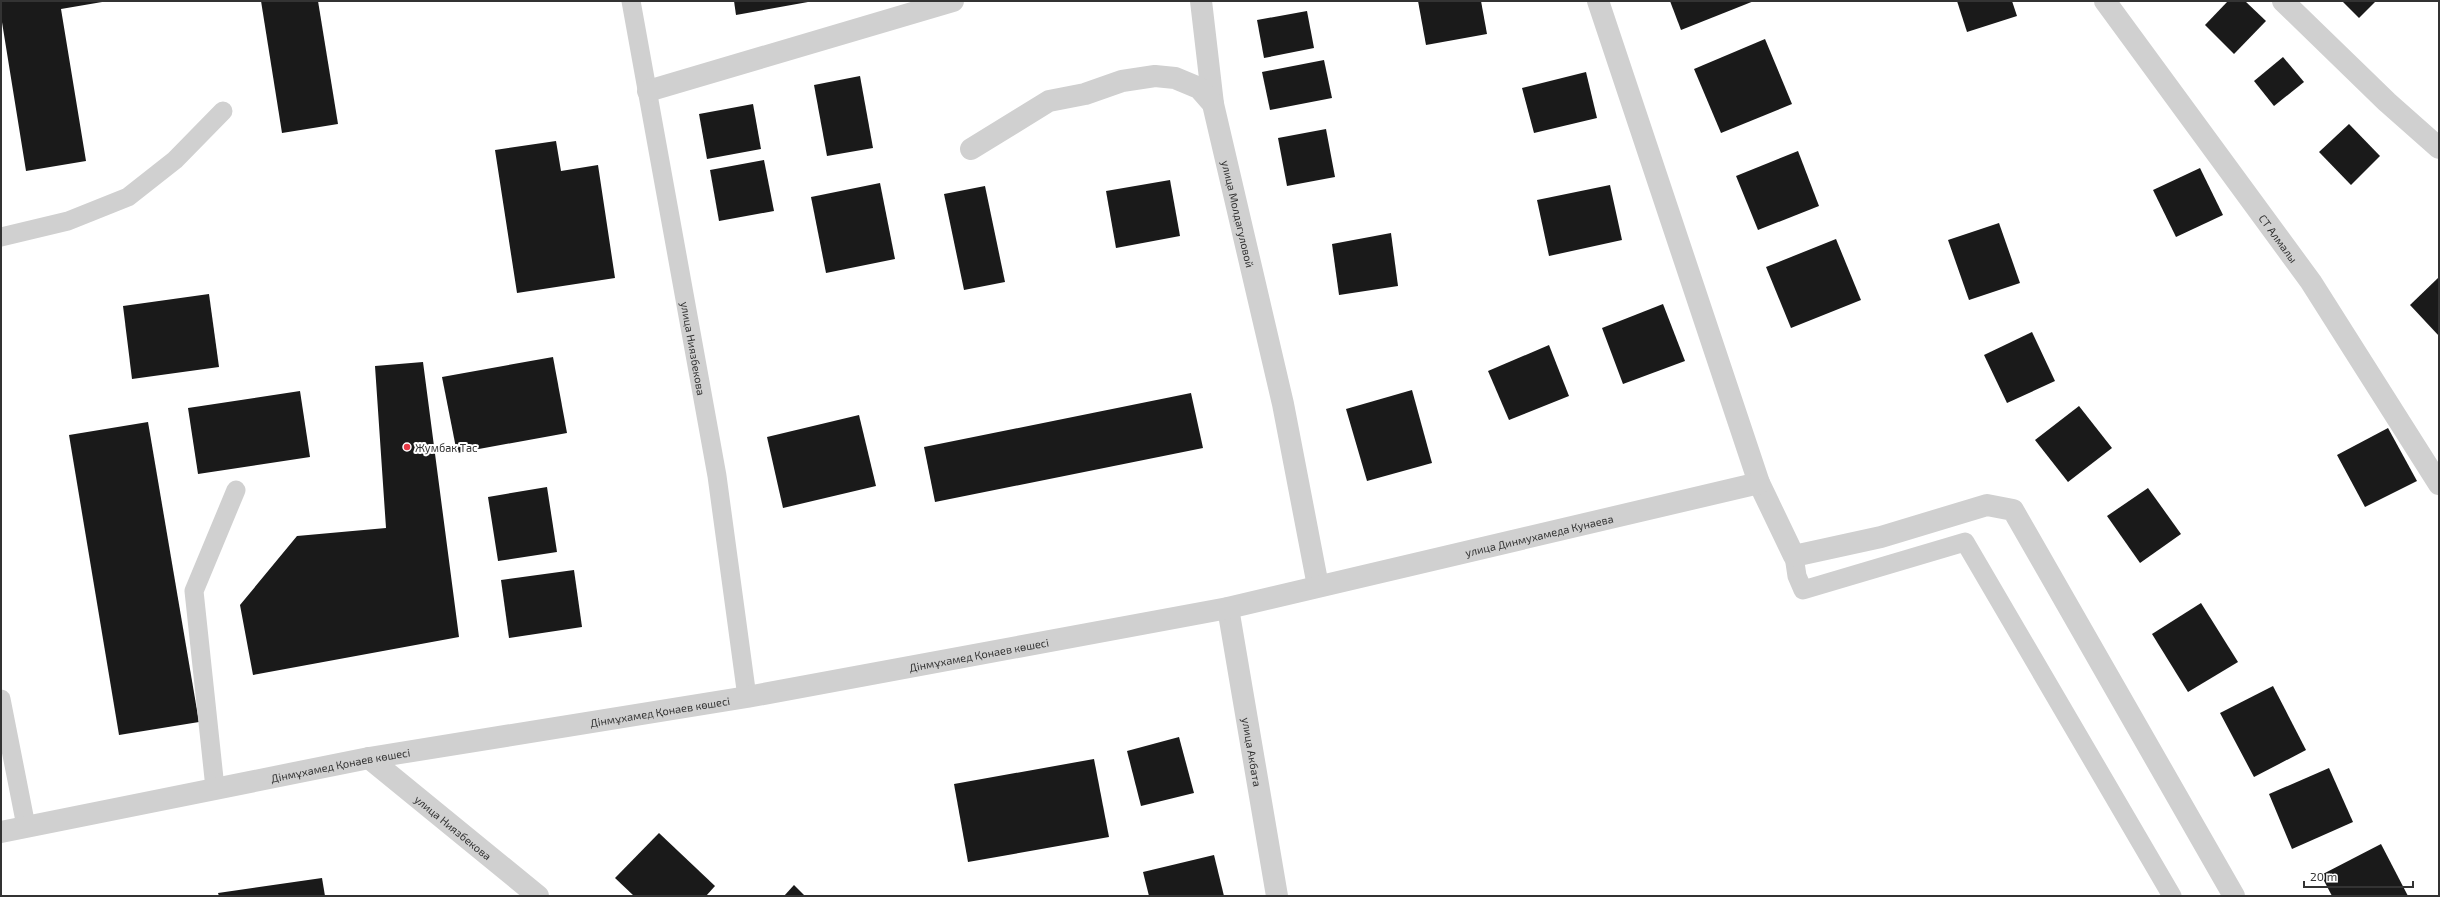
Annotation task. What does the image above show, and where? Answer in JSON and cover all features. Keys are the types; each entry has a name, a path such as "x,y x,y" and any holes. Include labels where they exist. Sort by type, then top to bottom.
{"street":[{"path":"648,91 953,1"},
{"path":"1201,1 1213,104"},
{"path":"1598,1 1759,483 1794,556 1881,537 1987,505 2013,510 2234,896"},
{"name":"СТ Алмалы","path":"2105,1 2311,282 2439,484"},
{"path":"2283,1 2387,102 2439,148"},
{"name":"улица Молдагуловой","path":"971,149 1049,101 1085,94 1122,81 1155,76 1175,78 1199,88 1213,104 1283,404 1318,586"},
{"name":"улица Динмухамеда Кунаева","path":"1318,586 1759,483"},
{"name":"Дінмұхамед Қонаев көшесі","path":"1,832 369,758 748,697 1228,608 1318,586"},
{"name":"улица Акбата","path":"1228,608 1277,896"},
{"name":"улица Ниязбекова","path":"369,758 538,896"}],"lane":[{"name":"улица Ниязбекова","path":"632,1 717,476 748,697"},
{"path":"1,237 68,221 128,197 175,160 223,110"},
{"path":"216,788 194,591 236,490"},
{"path":"1794,556 1797,576 1803,590 1965,542 2172,896"},
{"path":"1,699 26,826"}],"building":[{"path":"1,1 108,1 61,9 86,161 26,171 1,16"},
{"path":"261,1 318,1 338,124 282,133"},
{"path":"734,1 808,1 808,2 736,15"},
{"path":"1418,1 1481,1 1487,34 1426,45"},
{"path":"1670,1 1754,1 1681,30"},
{"path":"1957,1 2012,1 2017,16 1967,32"},
{"path":"2228,1 2245,1 2266,21 2234,54 2205,25"},
{"path":"2342,1 2376,1 2359,18"},
{"path":"1307,11 1314,48 1264,58 1257,20"},
{"path":"1765,39 1792,104 1721,133 1694,69"},
{"path":"2283,57 2304,82 2274,106 2254,81"},
{"path":"1324,60 1332,98 1270,110 1262,72"},
{"path":"1586,72 1597,118 1534,133 1522,88"},
{"path":"860,76 873,148 827,156 814,85"},
{"path":"753,104 761,149 707,159 699,114"},
{"path":"2349,124 2380,156 2351,185 2319,152"},
{"path":"1326,129 1335,177 1287,186 1278,138"},
{"path":"556,141 561,171 598,165 615,278 517,293 495,150"},
{"path":"1798,151 1819,206 1758,230 1736,176"},
{"path":"764,160 774,211 719,221 710,170"},
{"path":"2200,168 2223,215 2176,237 2153,190"},
{"path":"1170,180 1180,236 1116,248 1106,191"},
{"path":"880,183 895,259 826,273 811,197"},
{"path":"1610,185 1622,240 1549,256 1537,200"},
{"path":"985,186 1005,282 964,290 944,194"},
{"path":"1999,223 2020,283 1969,300 1948,240"},
{"path":"1391,233 1398,286 1339,295 1332,244"},
{"path":"1836,239 1861,300 1791,328 1766,267"},
{"path":"2438,278 2439,279 2439,336 2410,305"},
{"path":"209,294 219,367 132,379 123,306"},
{"path":"1663,304 1685,361 1623,384 1602,328"},
{"path":"2032,332 2055,381 2007,403 1984,355"},
{"path":"1549,345 1569,396 1509,420 1488,371"},
{"path":"553,357 567,433 457,453 442,377"},
{"name":"Жумбак Тас","path":"423,362 459,637 253,675 240,605 297,536 386,528 375,366"},
{"path":"1412,390 1432,463 1367,481 1346,409"},
{"path":"300,391 310,457 198,474 188,408"},
{"path":"1191,393 1203,448 935,502 924,447"},
{"path":"2079,406 2112,448 2068,482 2035,440"},
{"path":"859,415 876,486 783,508 767,437"},
{"path":"148,422 199,722 119,735 69,435"},
{"path":"2388,428 2417,481 2365,507 2337,455"},
{"path":"547,487 557,552 498,561 488,497"},
{"path":"2148,488 2181,534 2140,563 2107,516"},
{"path":"574,570 582,627 509,638 501,580"},
{"path":"2201,603 2238,662 2188,692 2152,634"},
{"path":"2273,686 2306,750 2254,777 2220,713"},
{"path":"1179,737 1194,793 1141,806 1127,751"},
{"path":"1094,759 1109,837 968,862 954,784"},
{"path":"2329,768 2353,822 2292,849 2269,794"},
{"path":"659,833 715,886 706,896 634,896 615,878"},
{"path":"2381,844 2408,896 2332,896 2321,875"},
{"path":"1214,855 1224,896 1149,896 1143,872"},
{"path":"322,878 325,896 219,896 218,893"},
{"path":"794,885 805,896 784,896"}],"place":[{"name":"Жумбак Тас","path":"407,447"}]}
